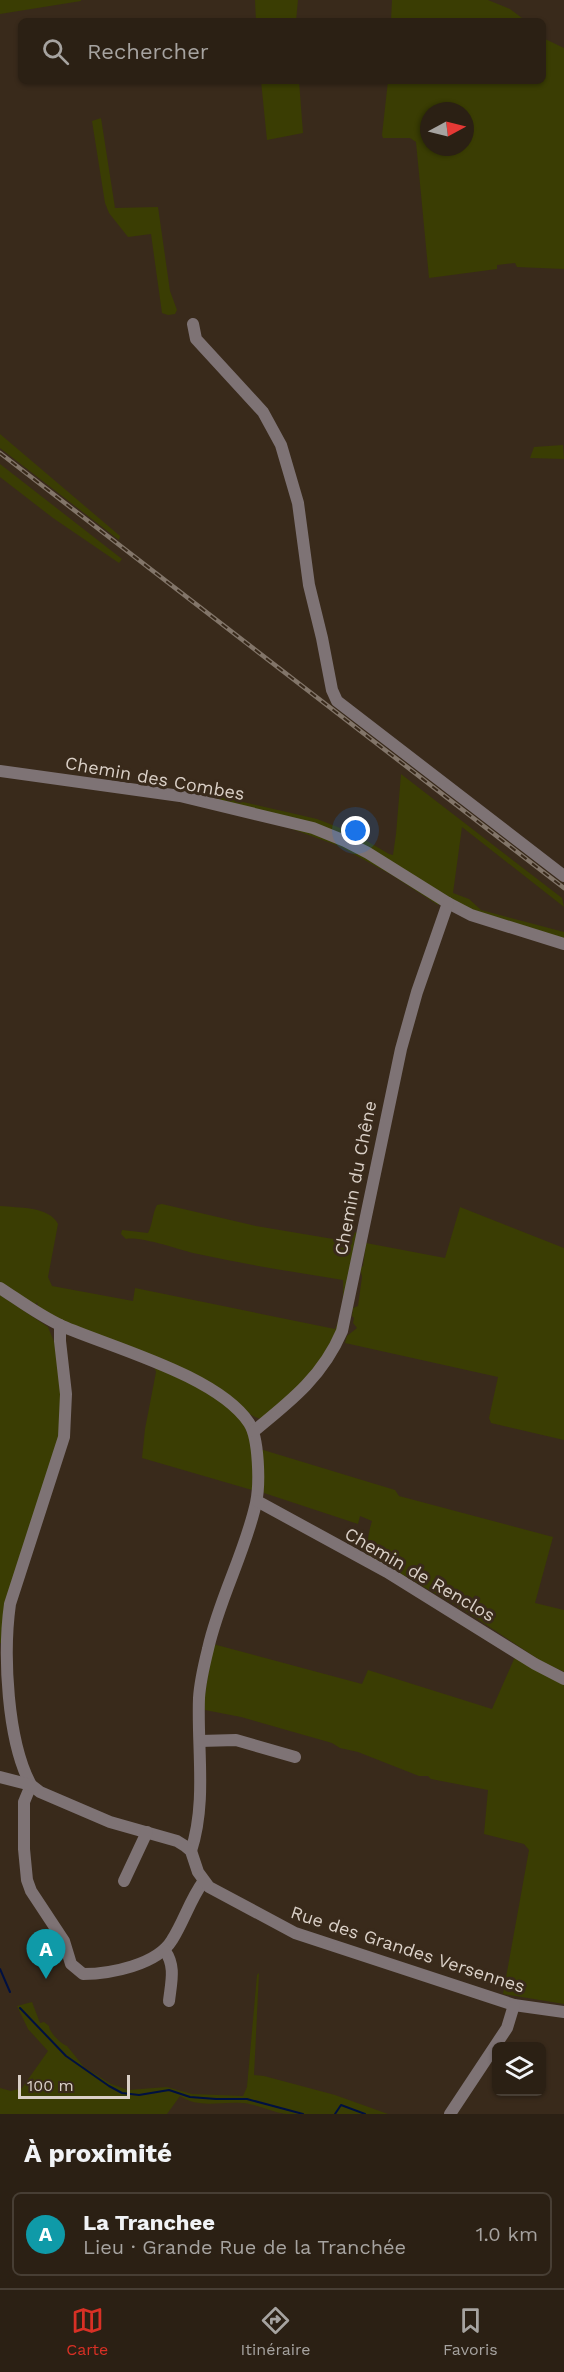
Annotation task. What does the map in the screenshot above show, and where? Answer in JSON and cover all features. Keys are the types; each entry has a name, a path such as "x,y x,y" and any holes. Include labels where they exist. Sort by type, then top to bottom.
{"street":[{"path":"193,324 196,339 263,412 281,446 298,503 309,585 332,690 337,701 564,876"},
{"name":"Chemin des Combes","path":"0,771 180,796 313,828 361,849 471,915 564,944"},
{"name":"Chemin du Chêne","path":"254,1431 317,1375 333,1351 342,1330 403,1040 426,963 448,903"},
{"path":"0,1287 34,1311 60,1325 199,1383 237,1409 254,1431 256,1501 208,1646 199,1698 198,1818 191,1851 203,1882 165,1951 135,1965 88,1974 83,1974 74,1968 59,1930 31,1890 27,1880 24,1849 24,1802 31,1785 23,1768 13,1724 9,1686 8,1620 10,1604 64,1437 66,1395 60,1325"},
{"name":"Chemin de Renclos","path":"256,1501 387,1572 526,1659 564,1679"},
{"path":"200,1741 236,1740 295,1757"},
{"path":"0,1777 31,1785 40,1792 110,1822 177,1841 191,1851"},
{"path":"124,1881 147,1832"},
{"name":"Rue des Grandes Versennes","path":"203,1882 225,1898 295,1933 514,2005 564,2012"},
{"path":"165,1951 170,1958 173,1970 169,2001"},
{"path":"450,2114 507,2028 514,2005"}],"shaded area":[{"path":"0,0 81,0 81,1 0,14"},
{"path":"255,0 298,0 296,18 256,18"},
{"path":"392,0 488,0 510,9 522,18 391,18"},
{"path":"546,39 564,48 564,269 517,267 515,263 497,265 497,269 429,278 416,142 410,138 383,138 388,84 546,84"},
{"path":"261,84 299,84 303,133 267,140"},
{"path":"101,118 115,208 158,207 170,291 177,310 175,314 162,313 151,234 128,237 109,213 105,203 92,121"},
{"path":"0,434 120,536 119,540 0,448"},
{"path":"563,445 564,459 530,458 534,447"},
{"path":"0,464 122,559 119,563 53,518 0,477"},
{"path":"401,774 562,898 564,907 462,827 453,893 469,899 481,910 564,932 564,939 478,915 443,896 438,905 390,874 339,846 215,801 217,796 317,819 353,833 393,855"},
{"path":"162,1204 256,1226 351,1242 355,1232 357,1233 342,1318 328,1354 314,1374 264,1419 249,1414 227,1394 190,1372 152,1355 125,1345 122,1346 43,1314 39,1311 37,1302 34,1307 0,1283 0,1206 24,1208 48,1214 58,1224 48,1277 52,1286 133,1301 135,1288 335,1329 342,1305 343,1280 212,1257 149,1241 126,1239 121,1234 122,1230 148,1233 157,1205"},
{"path":"460,1207 564,1248 564,1440 491,1423 489,1418 498,1377 345,1343 347,1336 357,1328 352,1316 353,1308 358,1306 362,1277 360,1268 363,1266 366,1243 445,1258"},
{"path":"0,1295 48,1327 57,1349 61,1381 61,1435 3,1644 0,1643"},
{"path":"154,1366 218,1398 239,1416 246,1426 251,1441 252,1490 142,1458 156,1372"},
{"path":"260,1449 395,1490 399,1496 553,1537 535,1603 564,1610 564,1672 541,1661 464,1610 370,1556 364,1557 372,1521 360,1516 358,1524 264,1493"},
{"path":"213,1644 362,1684 368,1670 492,1709 515,1657 564,1681 564,2004 503,1994 529,1850 524,1844 484,1834 488,1790 419,1776 358,1752 340,1748 332,1743 241,1717 205,1710 204,1701"},
{"path":"259,1973 254,2075 335,2095 388,2114 286,2114 248,2104 203,2103 180,2096 167,2114 0,2114 0,2088 11,2091 22,2088 48,2051 28,2029 17,2006 32,2002 40,2023 44,2022 49,2026 53,2034 67,2046 84,2067 111,2084 128,2090 167,2087 192,2094 243,2096 247,2087"}],"waterway":[{"path":"0,1969 10,1992"},
{"path":"20,2008 66,2056 122,2093 139,2095 169,2090 190,2097 247,2099 303,2114"},
{"path":"335,2114 341,2105 365,2114"}],"railway":[{"path":"0,453 564,888"}],"place":[{"name":"La Tranchee","path":"46,1979"}]}
